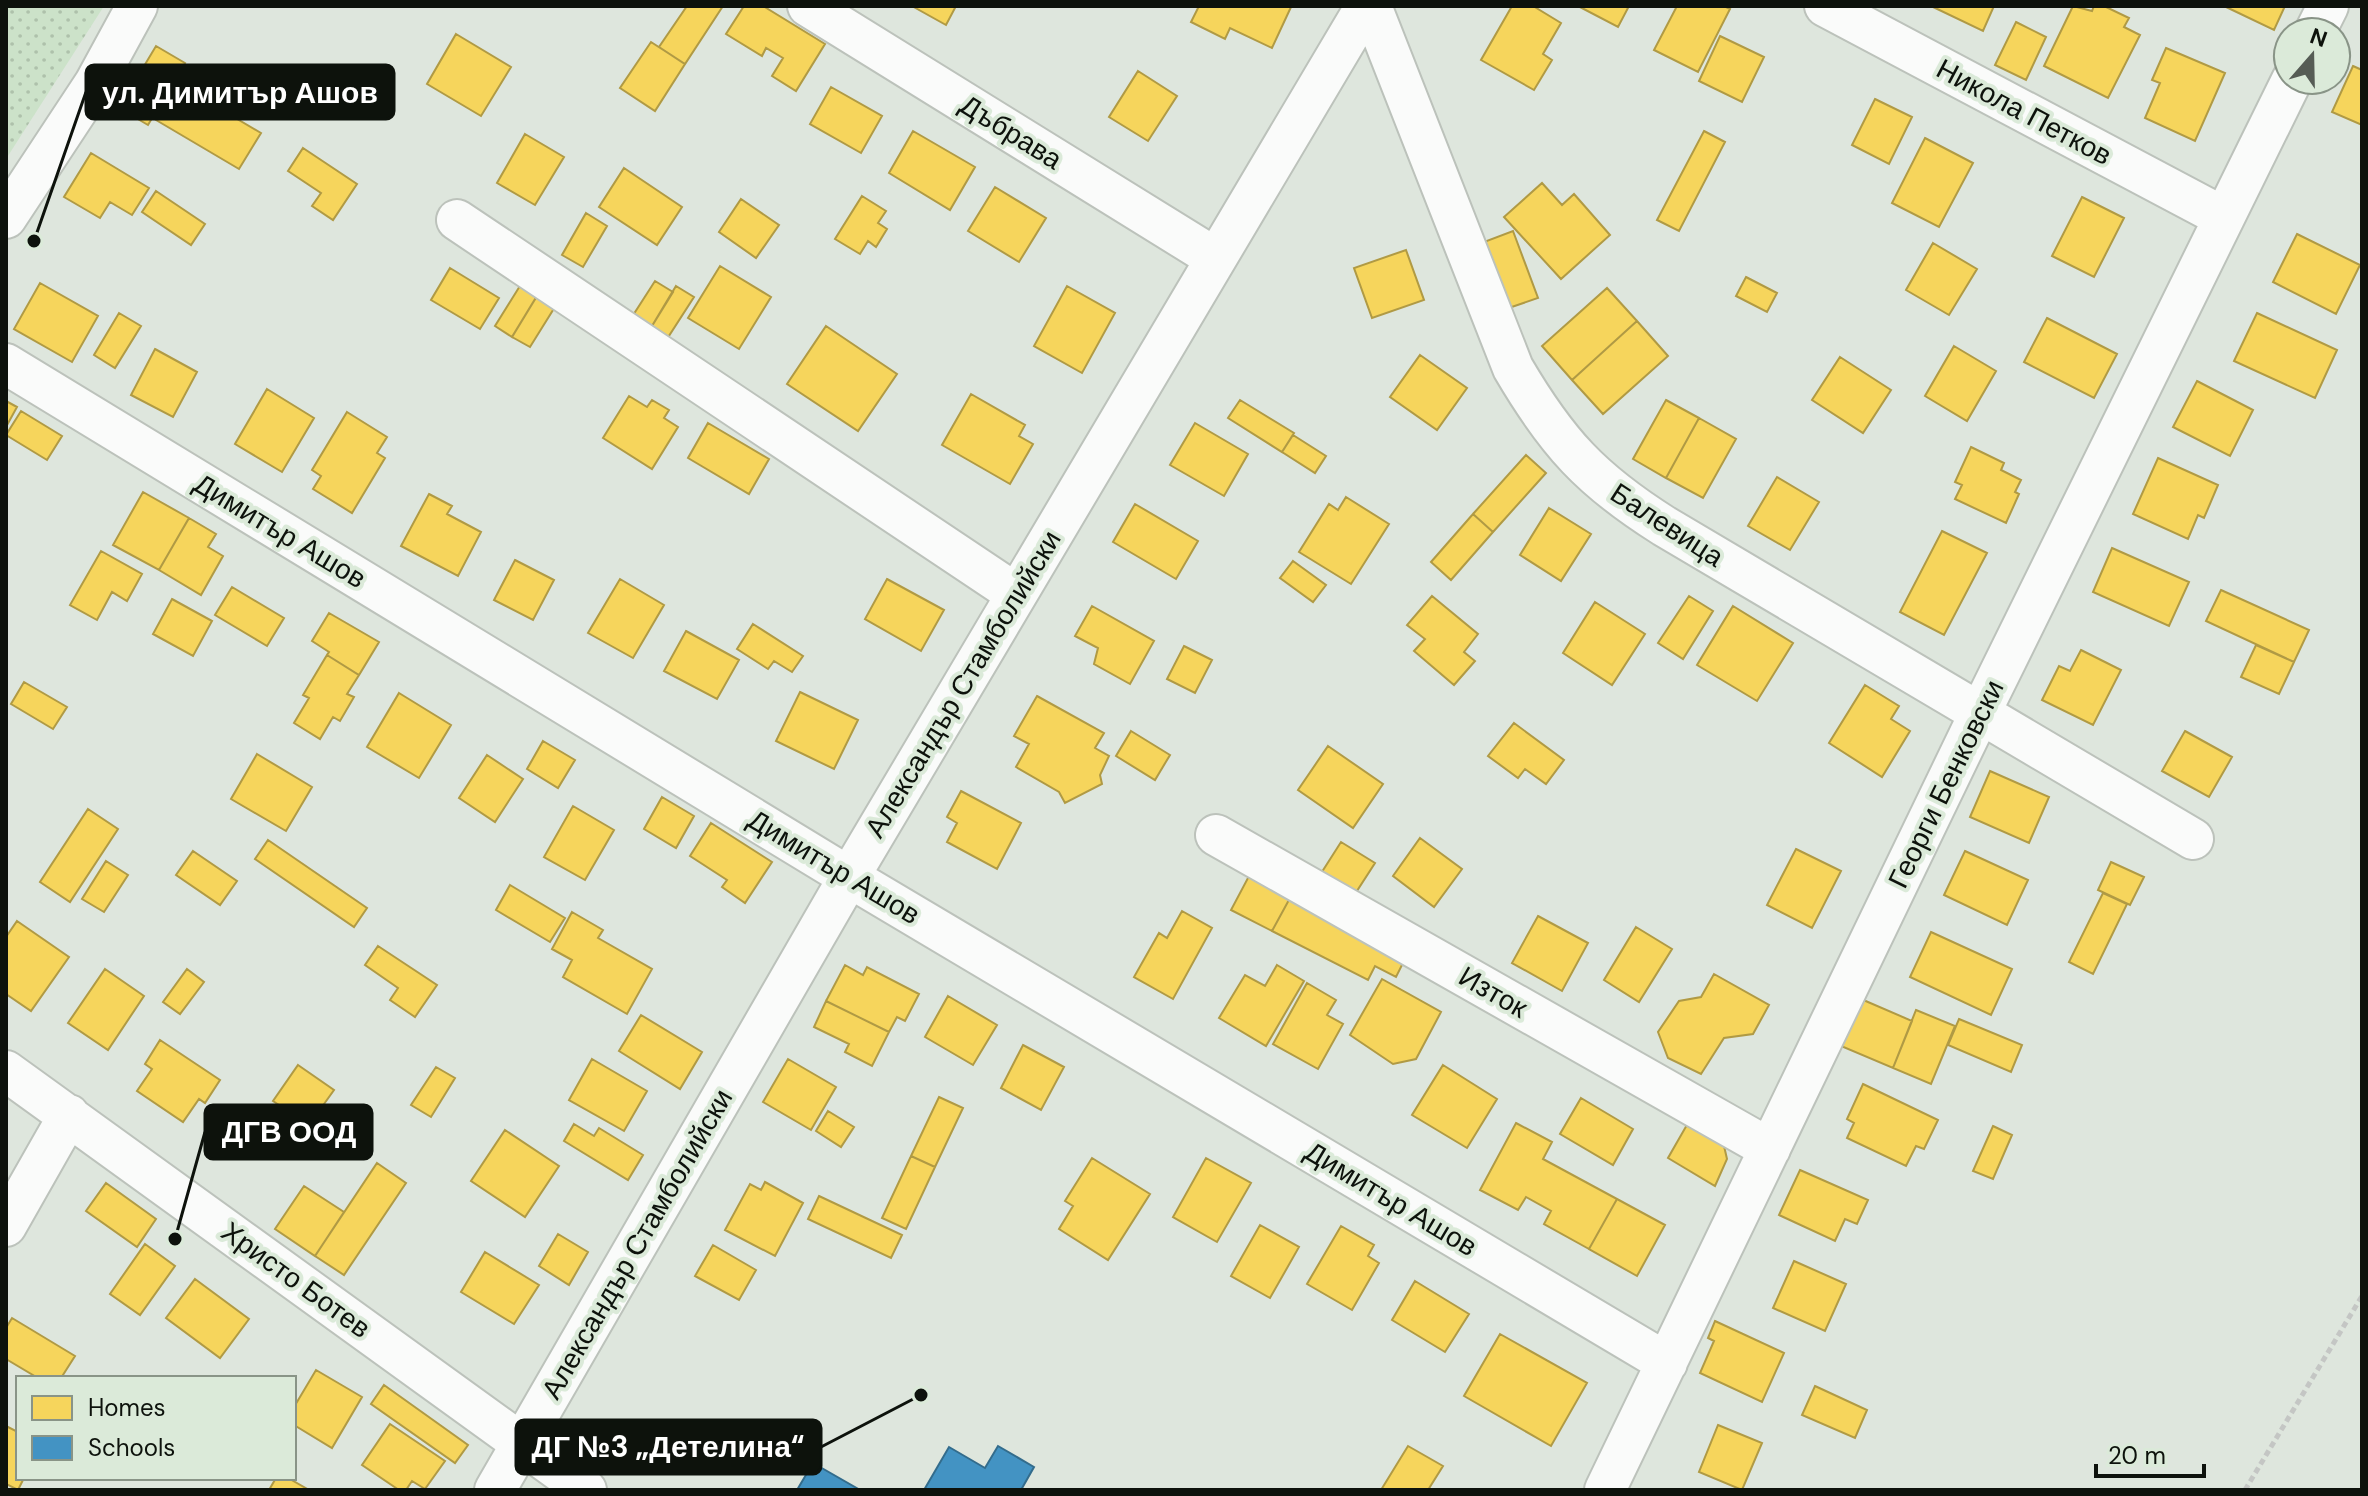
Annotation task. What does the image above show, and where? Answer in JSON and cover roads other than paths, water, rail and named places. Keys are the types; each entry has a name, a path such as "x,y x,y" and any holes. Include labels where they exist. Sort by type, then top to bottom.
{"street":[{"path":"6,218 95,83 137,6"},
{"name":"Дъбрава","path":"808,6 1215,258"},
{"name":"Александър Стамболийски","path":"495,1490 849,877 1215,258 1368,6"},
{"name":"Балевица","path":"1368,6 1513,368 1542,417 1573,457 1616,495 1652,519 2193,839"},
{"name":"Никола Петков","path":"1825,6 2223,217"},
{"name":"Георги Бенковски","path":"1605,1490 1979,715 2284,96"},
{"path":"457,220 1016,594"},
{"name":"Димитър Ашов","path":"6,364 849,877 1667,1363"},
{"name":"Изток","path":"1216,835 1770,1149"},
{"name":"Христо Ботев","path":"6,1071 586,1490"},
{"path":"6,1226 69,1115"}],"place":[{"name":"ул. Димитър Ашов","path":"34,241"},
{"name":"ДГВ ООД","path":"175,1239"},
{"name":"ДГ №3 „Детелина“","path":"921,1395"}]}
